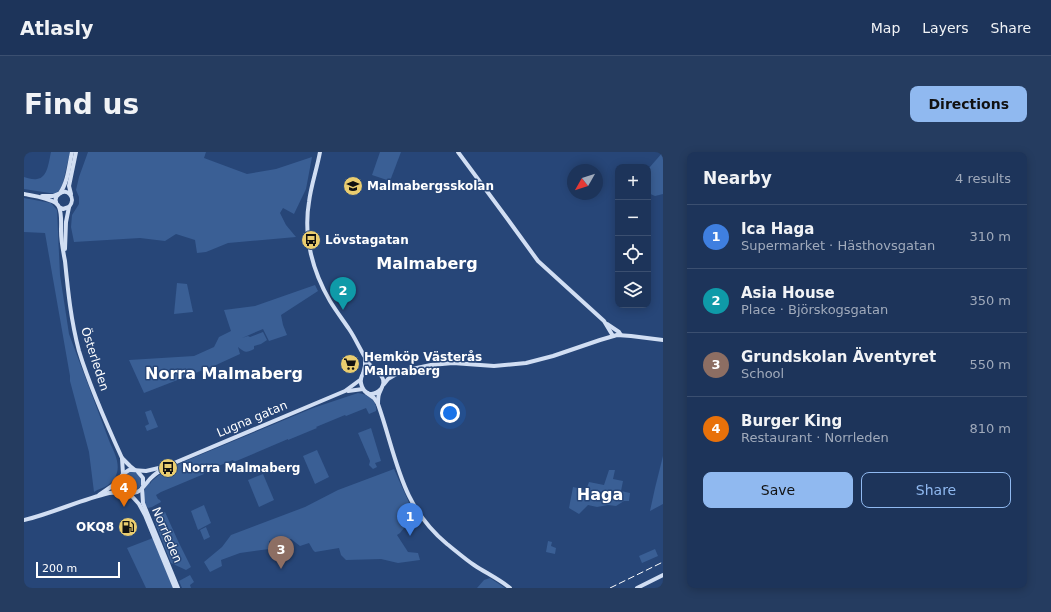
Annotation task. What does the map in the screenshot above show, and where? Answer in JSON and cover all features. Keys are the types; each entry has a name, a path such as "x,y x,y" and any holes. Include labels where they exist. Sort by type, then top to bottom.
{"main road":[{"path":"57,205 56,199 63,188 72,152"},
{"path":"38,196 51,200 63,209 70,207 73,201 69,186 76,152"},
{"path":"320,152 308,204 307,223 310,256 330,302 353,335 369,365 374,370 380,373 388,374 418,366 454,363 494,366 526,363 553,356 613,336 621,335 663,340"},
{"path":"458,152 538,261 621,335"},
{"path":"24,194 53,196 65,192 70,194"},
{"name":"Österleden","path":"57,205 61,218 61,232 73,326 79,350 91,384 122,458 122,475"},
{"name":"Österleden","path":"65,262 66,222 70,207"},
{"path":"604,321 613,336"},
{"path":"365,357 365,366 360,380 361,386 374,398 378,404 402,480 413,505 423,520 437,535 464,558 510,588"},
{"path":"363,375 368,371 374,370"},
{"path":"378,404 381,389 384,384 388,379 400,371"},
{"path":"380,373 384,384"},
{"name":"Lugna gatan","path":"136,471 149,471 167,466 345,391 360,380"},
{"name":"Lugna gatan","path":"345,391 363,389"},
{"path":"367,393 373,394 381,389"},
{"name":"Österleden","path":"122,458 136,471"},
{"name":"Lugna gatan","path":"142,487 167,466"},
{"path":"24,520 114,492 136,493 144,484 142,475 136,471 128,470 115,484 96,497"},
{"path":"122,475 121,486 128,493"},
{"name":"Norrleden","path":"142,487 143,503 177,588"},
{"name":"Norrleden","path":"128,493 139,504 177,588"},
{"path":"637,588 663,575"}],"shaded area":[{"path":"51,152 70,152 62,187 56,194 24,189 24,177 35,179 41,178 44,175"},
{"path":"88,152 206,152 204,158 247,174 276,169 312,157 306,189 294,214 283,208 280,213 286,225 296,237 228,243 206,252 197,253 195,240 176,234 165,241 140,238 74,242 71,227 72,215 79,204 79,197 76,190"},
{"path":"380,152 401,152 390,181 372,175"},
{"path":"663,152 663,194 655,196 651,194 651,166"},
{"path":"24,198 51,203 57,210 60,275 69,334 117,459 118,470 113,480 106,486 94,492 89,452 70,381 45,233 24,232"},
{"path":"177,283 187,284 193,312 174,314"},
{"path":"315,285 318,291 281,315 287,335 269,341 263,329 242,338 248,336 250,337 263,332 267,340 254,346 254,349 246,352 238,347 240,354 144,393 129,360 194,356 214,347 219,337 231,331 224,310 255,306"},
{"path":"358,393 365,395 374,401 376,411 369,414 366,408 346,416 345,415 234,462 233,460 204,472 204,474 161,492 156,495 161,502 152,507 148,508 144,502 143,498 149,481 151,484 151,482 159,475 183,462 313,408"},
{"path":"151,410 158,427 147,431 145,426 149,424 145,412"},
{"path":"371,428 381,461 375,463 377,467 373,469 369,465 370,461 358,433"},
{"path":"317,450 329,477 315,484 303,456"},
{"path":"663,456 663,504 650,511 655,488"},
{"path":"394,469 410,505 407,524 397,535 408,552 418,553 420,560 398,563 381,559 346,560 341,555 339,548 315,552 309,543 300,546 291,539 269,541 269,549 240,553 221,560 222,566 210,572 204,562 222,547 231,535 305,507 338,490"},
{"path":"609,470 615,470 613,479 623,481 621,491 630,493 629,501 624,501 616,506 608,505 597,507 588,505 579,514 569,508 573,487 586,490 589,482 604,485"},
{"path":"132,471 139,474 142,481 139,488 132,491 125,488 122,481 125,474"},
{"path":"263,474 274,500 259,507 248,480"},
{"path":"204,505 211,523 198,530 191,511"},
{"path":"165,512 191,567 186,570 171,563 156,525 154,517"},
{"path":"206,527 210,537 204,540 200,530"},
{"path":"153,538 173,588 146,588 127,548"},
{"path":"548,541 552,542 551,546 556,548 555,554 546,552"},
{"path":"655,549 658,556 642,563 639,556"},
{"path":"190,575 194,582 190,585 191,588 182,588 179,581"},
{"path":"490,578 505,588 477,588 484,580"}],"railway":[{"path":"610,588 663,562"}],"place":[{"name":"Malmabergsskolan","path":"353,186"},
{"name":"Lövstagatan","path":"311,240"},
{"name":"Asia House","path":"343,310"},
{"name":"Hemköp Västerås Malmaberg","path":"350,364"},
{"name":"Norra Malmaberg","path":"168,468"},
{"name":"Burger King","path":"124,507"},
{"name":"OKQ8","path":"128,527"},
{"name":"Ica Haga","path":"410,536"},
{"name":"Grundskolan Äventyret","path":"281,569"}],"district":[{"name":"Malmaberg","path":"427,263"},
{"name":"Norra Malmaberg","path":"224,373"},
{"name":"Haga","path":"600,494"}]}
